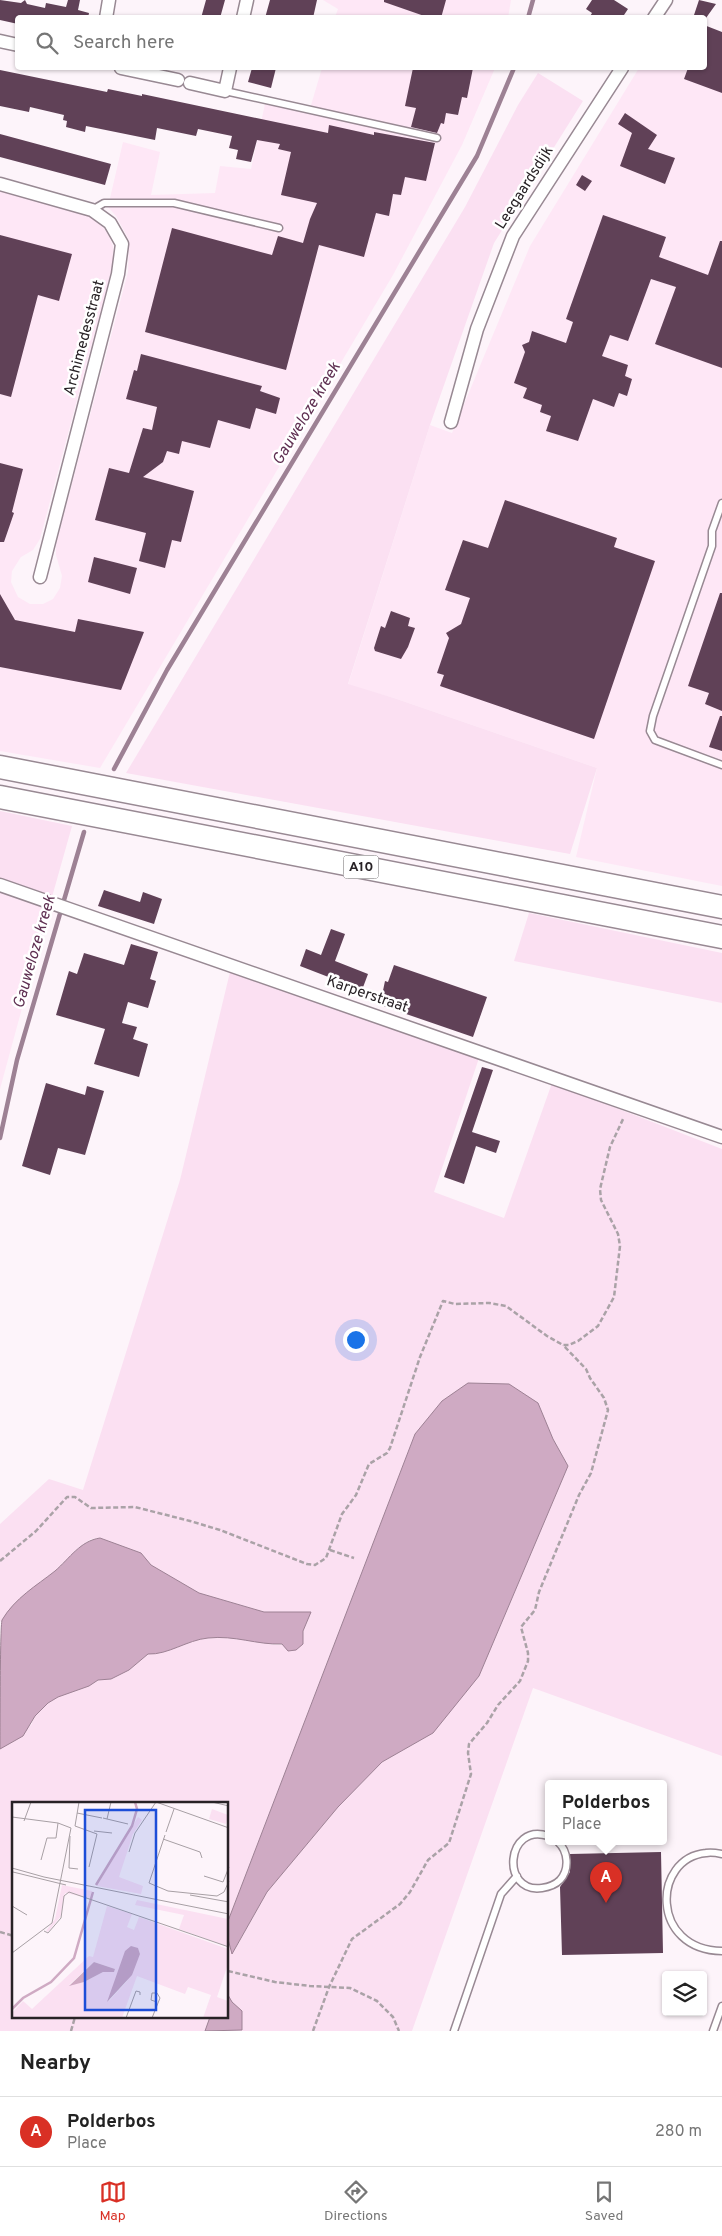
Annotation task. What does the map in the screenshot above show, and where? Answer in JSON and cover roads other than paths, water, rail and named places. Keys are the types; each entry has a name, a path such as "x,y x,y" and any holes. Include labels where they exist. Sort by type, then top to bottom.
{"highway":[{"name":"A10","path":"0,766 722,907"},
{"name":"A10","path":"0,797 722,937"}],"street":[{"path":"106,15 109,0"},
{"path":"244,15 247,0"},
{"path":"656,15 666,0"},
{"path":"0,41 15,44"},
{"path":"131,70 225,91 230,70"},
{"name":"Leegaardsdijk","path":"451,422 477,329 513,236 621,70"},
{"name":"Archimedesstraat","path":"0,184 92,210 110,222 122,244 118,274 40,577"},
{"name":"Karperstraat","path":"0,885 722,1137"}],"lane":[{"path":"225,91 437,138"},
{"path":"92,210 104,203 174,203 279,228"},
{"path":"722,503 712,531 712,546 652,716 650,731 655,740 722,764"},
{"path":"545,1835 530,1836 520,1842 514,1853 512,1865 517,1876 526,1885 537,1888 549,1887 560,1880 566,1870 567,1857 562,1845"},
{"path":"722,1854 705,1853 686,1860 672,1877 667,1889 668,1913 674,1928 685,1940 696,1946 722,1951"},
{"path":"454,2031 501,1894 517,1876"},
{"path":"713,2031 722,2006"}],"waterway":[{"name":"Gauweloze kreek","path":"529,15 533,0"},
{"name":"Gauweloze kreek","path":"114,769 167,670 477,156 513,70"},
{"name":"Gauweloze kreek","path":"0,1138 17,1060 84,832"}],"place":[{"name":"Polderbos","path":"606,1903"}]}
